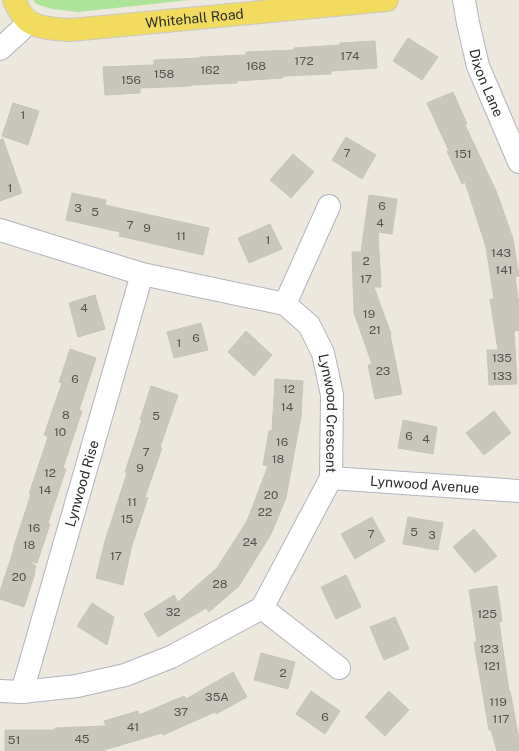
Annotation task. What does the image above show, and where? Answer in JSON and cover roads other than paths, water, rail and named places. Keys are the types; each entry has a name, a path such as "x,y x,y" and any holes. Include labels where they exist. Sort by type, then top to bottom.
{"main road":[{"path":"14,0 18,10 27,20"},
{"name":"Whitehall Road","path":"27,20 37,25 50,28 71,30 387,0"}],"street":[{"name":"Dixon Lane","path":"464,0 478,66 519,162"},
{"path":"0,49 21,30 27,20"},
{"path":"285,304 329,206"},
{"name":"Lynwood Crescent","path":"0,230 142,274 285,304 309,325 323,353 332,395 332,478 262,608"},
{"name":"Lynwood Rise","path":"22,692 142,274"},
{"name":"Lynwood Avenue","path":"332,478 519,491"},
{"path":"0,690 22,692 77,686 125,675 171,657 262,608 339,668"}]}
